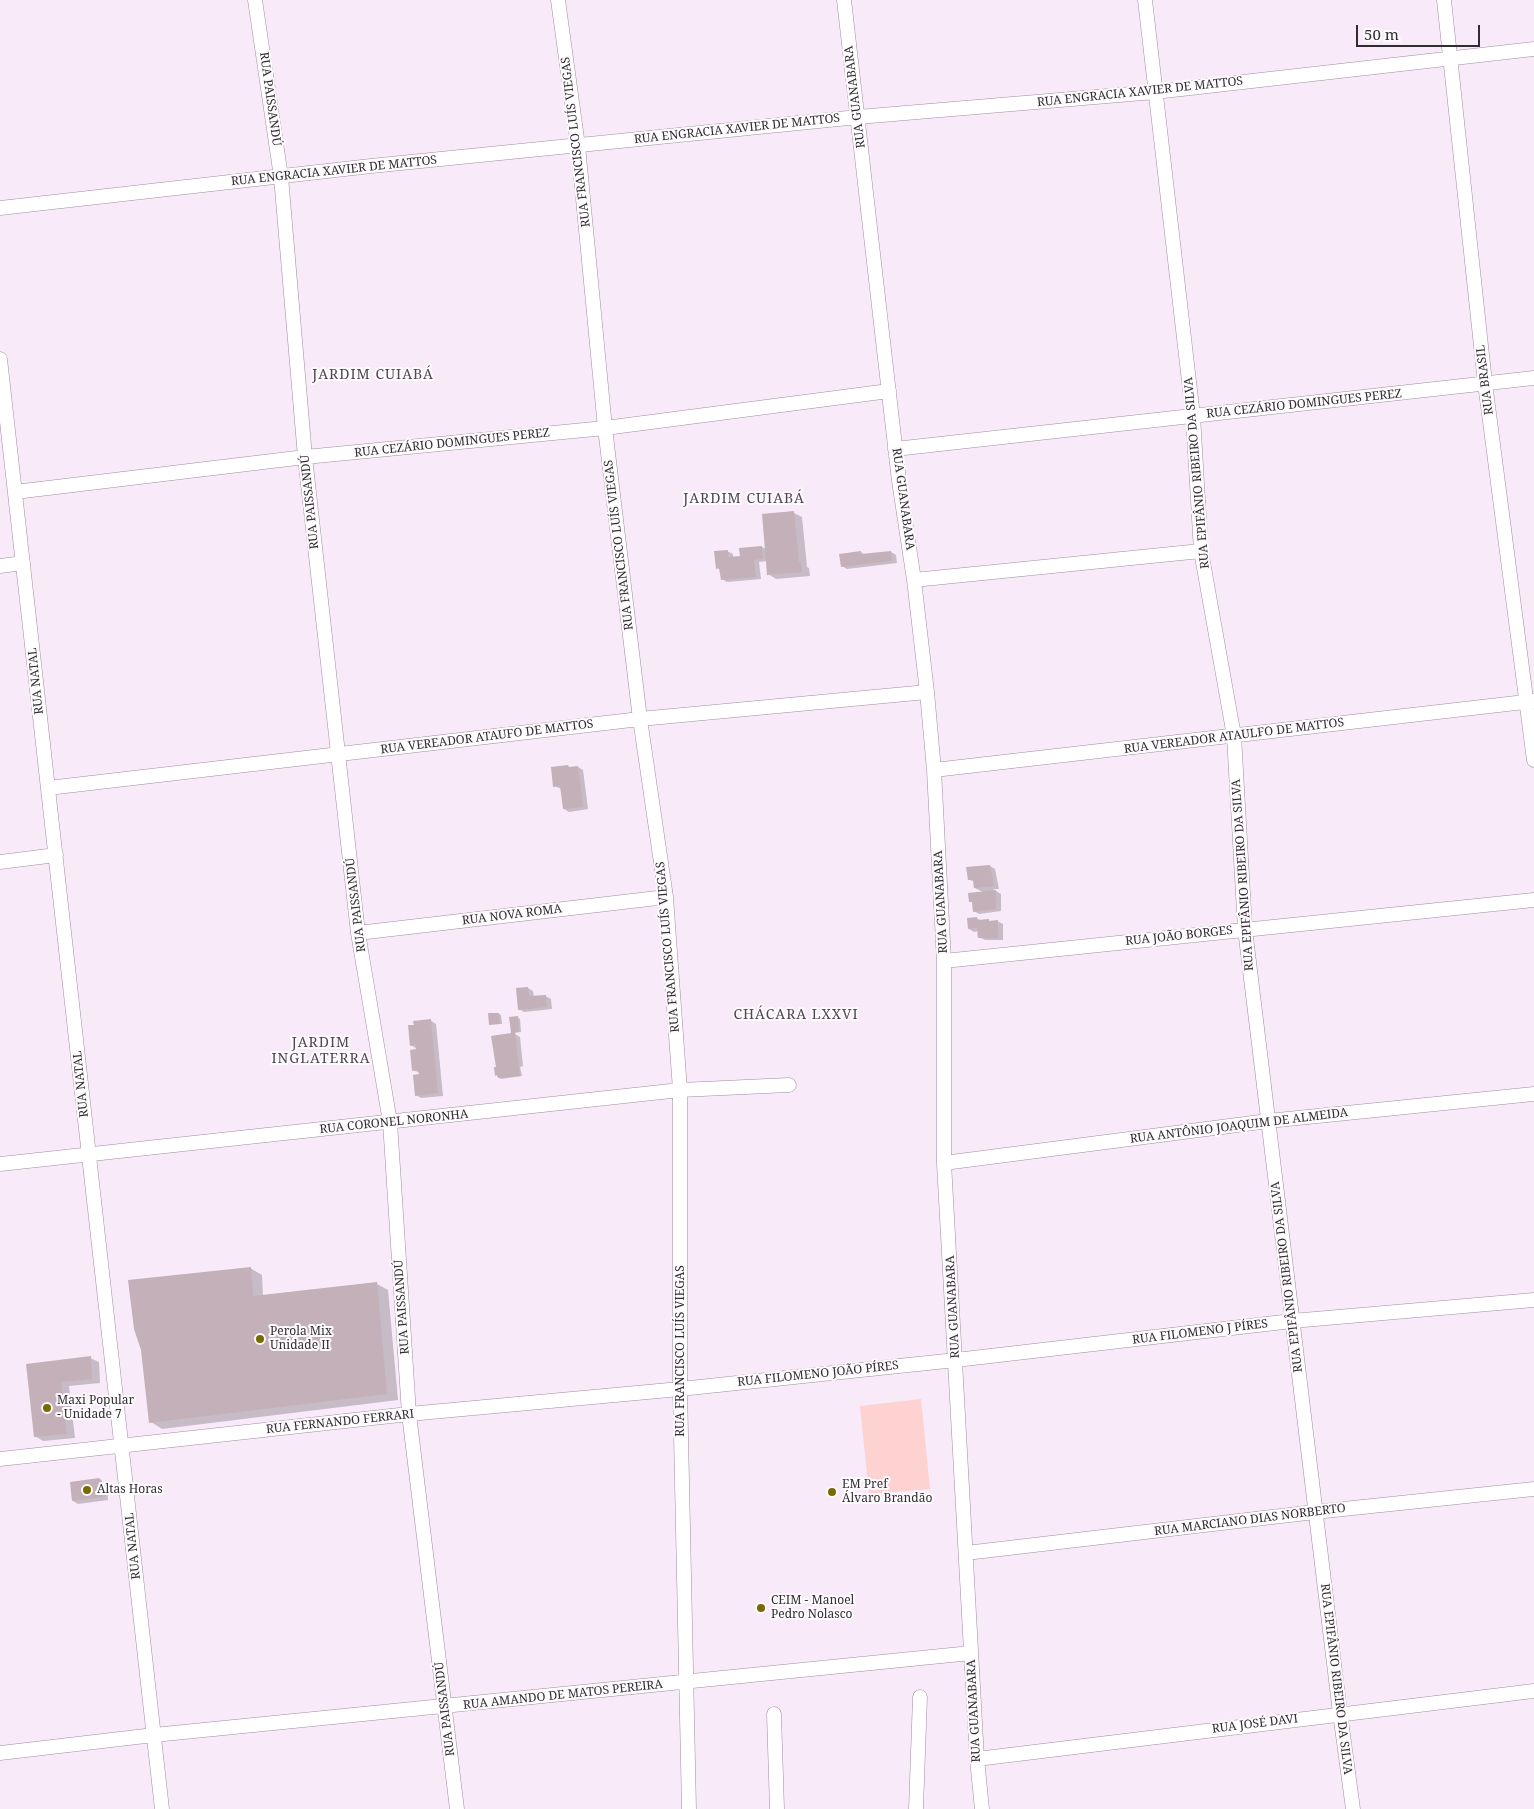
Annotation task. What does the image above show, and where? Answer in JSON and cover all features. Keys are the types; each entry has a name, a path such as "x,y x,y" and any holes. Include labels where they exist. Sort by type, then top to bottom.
{"street":[{"name":"RUA PAISSANDÚ","path":"255,0 281,176 305,457 358,933 390,1122 409,1414 457,1809"},
{"name":"RUA FRANCISCO LUÍS VIEGAS","path":"558,0 578,146 606,428 640,720 666,897 680,1090 680,1389 689,1809"},
{"name":"RUA GUANABARA","path":"844,0 888,391 914,580 934,770 944,961 944,1163 977,1759 982,1809"},
{"name":"RUA EPIFÂNIO RIBEIRO DA SILVA","path":"1145,0 1194,416 1201,551 1234,736 1244,929 1340,1714 1354,1809"},
{"name":"RUA BRASIL","path":"1444,0 1485,384 1530,701 1534,760"},
{"name":"RUA ENGRACIA XAVIER DE MATTOS","path":"0,208 371,166 858,117 1155,92 1534,50"},
{"name":"RUA NATAL","path":"0,359 162,1809"},
{"name":"RUA CEZÁRIO DOMINGUES PEREZ","path":"895,449 1534,378"},
{"name":"RUA CEZÁRIO DOMINGUES PEREZ","path":"15,492 305,457 606,428 888,391"},
{"path":"914,580 1201,551"},
{"path":"0,566 23,564"},
{"name":"RUA VEREADOR ATAUFO DE MATTOS","path":"48,788 640,720 927,692"},
{"name":"RUA VEREADOR ATAULFO DE MATTOS","path":"934,770 1530,701"},
{"path":"0,862 56,855"},
{"name":"RUA NOVA ROMA","path":"358,933 666,897"},
{"name":"RUA JOÃO BORGES","path":"944,961 1534,900"},
{"name":"RUA CORONEL NORONHA","path":"0,1164 680,1090 789,1085"},
{"name":"RUA ANTÔNIO JOAQUIM DE ALMEIDA","path":"944,1163 1268,1121 1534,1094"},
{"name":"RUA FILOMENO J PÍRES","path":"956,1360 1292,1321 1534,1300"},
{"name":"RUA FILOMENO JOÃO PÍRES","path":"680,1389 956,1360"},
{"name":"RUA FERNANDO FERRARI","path":"0,1459 409,1414 680,1389"},
{"name":"RUA MARCIANO DIAS NORBERTO","path":"966,1553 1315,1512 1534,1489"},
{"name":"RUA AMANDO DE MATOS PEREIRA","path":"0,1753 154,1735 971,1653"},
{"name":"RUA JOSÉ DAVI","path":"977,1759 1534,1691"},
{"path":"916,1809 920,1697"},
{"path":"774,1714 777,1809"}],"shaded area":[{"path":"921,1399 930,1489 869,1494 860,1406"}],"building":[{"path":"794,511 799,562 801,562 802,572 767,575 762,514"},
{"path":"762,546 763,559 754,560 756,577 721,580 719,568 716,569 714,551 728,550 728,557 740,556 739,548"},
{"path":"861,551 861,554 891,551 892,561 841,567 839,554"},
{"path":"568,765 569,767 578,766 583,807 563,809 560,786 553,787 551,767"},
{"path":"990,865 994,886 974,888 973,880 968,880 966,867"},
{"path":"996,890 996,909 973,912 972,902 969,902 968,893"},
{"path":"977,917 977,920 998,920 998,938 978,938 977,928 968,929 967,918"},
{"path":"528,987 529,996 546,995 547,1007 518,1010 516,988"},
{"path":"488,1013 499,1013 500,1024 489,1025"},
{"path":"518,1016 519,1032 515,1032 520,1076 498,1078 497,1075 495,1076 494,1067 496,1067 491,1036 511,1033 509,1017"},
{"path":"431,1019 438,1093 415,1096 413,1075 419,1074 418,1070 412,1071 410,1050 416,1049 416,1045 410,1046 408,1025 414,1025 413,1021"},
{"name":"Perola Mix Unidade II","path":"251,1267 253,1296 377,1282 387,1394 149,1423 141,1350 134,1329 128,1280"},
{"name":"Maxi Popular - Unidade 7","path":"91,1356 92,1379 61,1382 67,1434 34,1437 26,1364"},
{"name":"Altas Horas","path":"99,1478 102,1481 103,1497 72,1501 70,1482"}],"place":[{"name":"Perola Mix Unidade II","path":"260,1339"},
{"name":"Maxi Popular - Unidade 7","path":"47,1408"},
{"name":"Altas Horas","path":"87,1490"},
{"name":"EM Pref Álvaro Brandão","path":"832,1492"},
{"name":"CEIM - Manoel Pedro Nolasco","path":"761,1608"}],"district":[{"name":"JARDIM CUIABÁ","path":"373,375"},
{"name":"JARDIM CUIABÁ","path":"744,499"},
{"name":"CHÁCARA LXXVI","path":"796,1015"},
{"name":"JARDIM INGLATERRA","path":"321,1052"}]}
